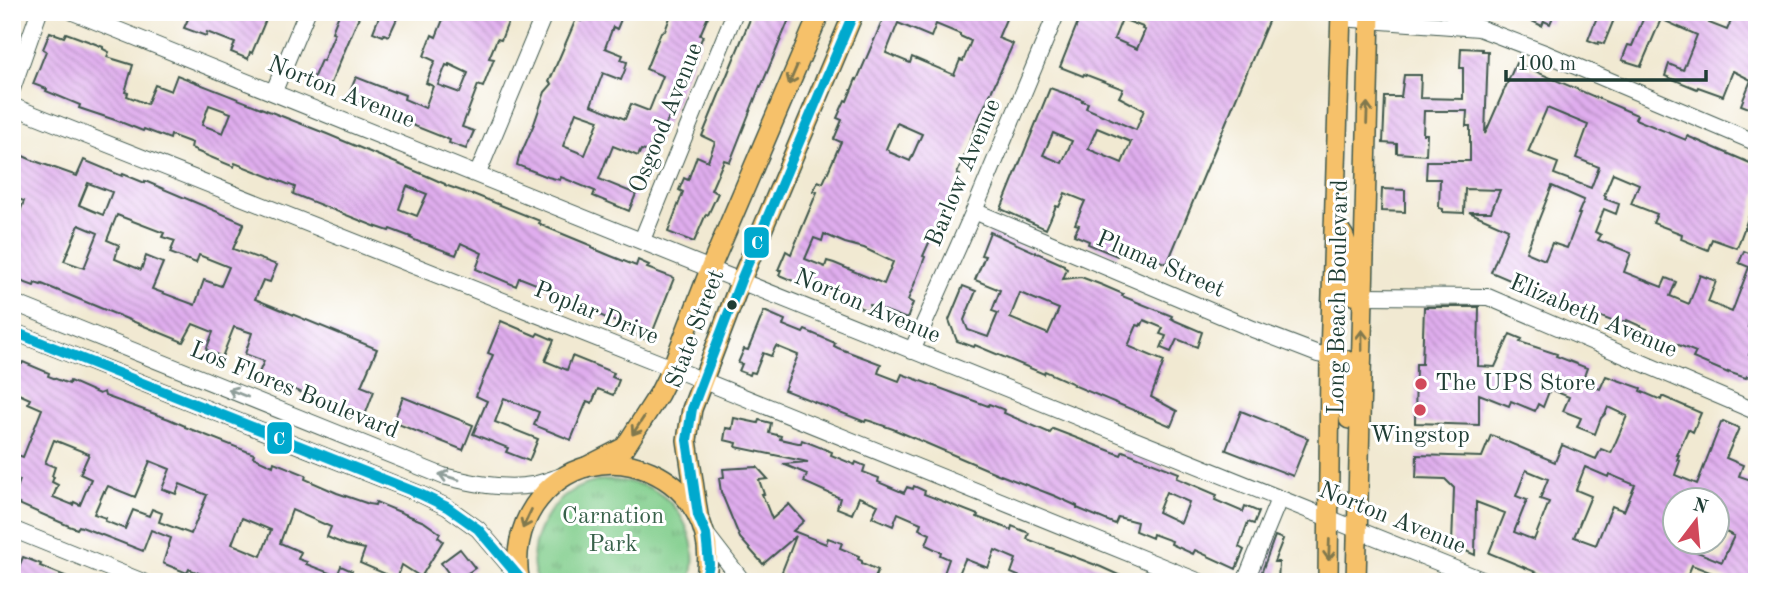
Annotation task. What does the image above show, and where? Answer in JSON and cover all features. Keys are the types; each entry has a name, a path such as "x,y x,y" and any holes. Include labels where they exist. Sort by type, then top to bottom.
{"main road":[{"name":"State Street","path":"586,467 625,447 659,394 820,12"},
{"name":"State Street","path":"698,515 687,440 692,410 741,279 853,12"},
{"name":"Long Beach Boulevard","path":"1328,582 1330,356 1340,15"},
{"name":"Long Beach Boulevard","path":"1356,582 1370,16"},
{"path":"1335,228 1345,237 1347,243 1350,292 1362,296"},
{"path":"1330,356 1348,363 1350,422 1353,429 1360,434"},
{"path":"519,580 518,547 526,519 542,494 566,475 586,467 612,463 639,467 663,477 683,494 698,515 706,534 709,564 705,582"}],"street":[{"path":"12,89 39,12"},
{"name":"Norton Avenue","path":"73,12 741,279 912,351 1487,582"},
{"path":"274,91 307,12"},
{"path":"478,173 545,12"},
{"name":"Osgood Avenue","path":"642,240 735,12"},
{"name":"Barlow Avenue","path":"912,351 1057,12"},
{"path":"1340,15 1479,28 1547,54 1757,144"},
{"name":"Poplar Drive","path":"12,106 672,368 1200,582"},
{"name":"Pluma Street","path":"974,211 1253,329 1330,356"},
{"name":"Elizabeth Avenue","path":"1362,296 1488,297 1757,412"},
{"name":"Los Flores Boulevard","path":"12,302 443,476 481,484 519,486 533,485 566,475"},
{"name":"Los Flores Boulevard","path":"12,331 447,507 478,529 519,580"},
{"path":"1245,582 1279,499"},
{"path":"12,529 143,582"},
{"path":"706,534 743,582"}],"green space":[{"name":"Carnation Park","path":"601,480 626,481 650,488 672,505 687,528 691,541 693,568 690,582 537,582 534,555 540,529 546,518 563,498 574,490"}],"building":[{"path":"191,12 269,12 248,59 231,52 235,43 207,32 206,36 184,28"},
{"path":"340,12 361,12 329,88 312,81 335,33 332,32"},
{"path":"381,12 400,12 389,36 373,32"},
{"path":"446,12 512,12 501,40 497,39 489,58 494,59 483,87 478,85 462,127 474,131 466,149 347,99 356,77 405,95 404,99 425,108 433,86 426,83 435,61 424,56 432,35 436,37","holes":["446,65 468,73 460,93 438,85"]},
{"path":"584,12 624,12 617,29 613,27 605,48 623,55 621,60 627,62 625,70 621,80 603,73 591,105 625,119 631,104 649,111 663,76 646,69 672,12 710,12 679,96 656,146 653,144 650,152 641,150 638,156 613,146 608,156 599,179 636,194 629,211 593,196 595,191 561,177 560,180 548,177 517,165 545,92 552,84 549,82 576,19 581,21","holes":["576,112 599,120 585,155 563,146"]},
{"path":"753,12 770,17 772,12 788,12 787,16 790,17 730,162 724,160 711,190 718,193 694,242 668,232 683,192 679,190 684,178 688,180 697,156 708,161 715,142 702,136"},
{"path":"873,12 1009,12 998,38 1013,44 977,123 949,202 923,256 925,257 908,300 913,303 907,319 870,305 868,311 856,306 858,302 812,284 810,288 779,275 781,270 778,270 786,251 791,254 817,192 813,191 818,181 823,183 841,142 834,139 842,120 837,118 857,80 884,17","holes":["898,23 931,37 936,24 971,41 954,75 912,57 910,63 886,53","897,123 922,134 910,161 886,149","824,234 893,262 884,284 834,263 827,261 825,267 805,259 814,238 822,241"]},
{"path":"1082,12 1272,12 1167,264 1122,246 1117,256 1074,235 1079,225 1075,224 1085,201 1065,193 1046,229 1001,209 1050,88 1083,100 1088,103 1086,108 1136,130 1144,110 1119,97 1123,89 1060,67","holes":["1122,19 1145,30 1137,49 1114,39","1097,128 1131,142 1122,163 1088,149","1053,133 1072,141 1062,163 1043,155"]},
{"path":"1514,12 1555,12 1550,24 1544,21 1542,26"},
{"path":"1599,12 1617,12 1604,44 1588,40"},
{"path":"1646,12 1702,12 1712,16 1709,23 1727,30 1735,12 1757,12 1757,111 1741,105 1751,80 1733,71 1723,96 1665,76 1669,64 1683,70 1697,35 1661,19 1641,66 1622,60 1628,45 1632,46"},
{"path":"50,32 64,37 66,33 103,47 109,52 107,57 133,65 125,92 128,93 127,96 147,104 155,85 171,91 177,75 540,221 541,225 611,256 636,266 638,260 649,265 647,268 674,278 649,341 621,329 623,325 548,293 549,289 521,278 516,286 476,269 482,253 461,243 456,255 419,242 293,194 295,187 196,151 191,148 192,143 171,135 170,139 144,129 143,131 79,108 80,105 33,84 46,51 43,49","holes":["209,105 231,113 223,133 202,125","407,186 427,194 417,216 399,209"]},
{"path":"1461,48 1488,51 1485,134 1516,63 1637,115 1635,119 1686,140 1687,136 1757,166 1757,194 1737,248 1712,239 1708,250 1681,239 1682,234 1653,223 1657,214 1631,204 1639,184 1613,173 1604,195 1605,199 1619,204 1616,214 1604,209 1595,232 1601,235 1598,240 1631,253 1624,272 1662,287 1666,278 1676,282 1670,296 1689,304 1700,275 1716,281 1708,302 1732,312 1749,267 1739,263 1744,251 1754,255 1757,251 1757,301 1748,327 1757,330 1749,355 1757,358 1757,361 1750,377 1728,373 1693,358 1696,352 1664,339 1662,344 1644,337 1647,329 1627,320 1623,321 1622,325 1491,272 1508,229 1469,212 1491,212 1500,190 1465,189 1464,213 1443,212 1443,209 1439,208 1440,179 1426,179 1427,161 1470,161 1467,111 1424,111 1426,155 1397,153 1397,144 1383,143 1385,97 1401,97 1404,75 1421,75 1420,98 1463,99 1463,68 1460,68","holes":["1547,108 1588,125 1576,158 1599,167 1591,188 1554,174 1558,163 1528,152","1552,186 1584,200 1567,248 1552,243 1545,260 1526,252"]},
{"path":"12,151 77,176 84,160 122,176 123,174 145,181 244,223 233,249 277,265 270,282 263,280 255,299 377,349 361,386 374,391 364,418 258,375 264,361 245,354 252,333 234,327 222,357 206,350 213,332 193,324 183,342 42,284 35,283 34,286 12,278 12,242 24,201 12,197 15,179 12,178","holes":["88,183 112,192 103,215 79,205","117,215 164,233 162,237 175,241 170,253 196,263 199,255 229,267 221,286 204,280 195,305 152,289 163,263 146,256 141,270 115,259 119,245 107,240","79,225 98,233 84,268 64,261"]},
{"path":"1382,189 1405,190 1405,212 1381,211"},
{"path":"990,232 1064,265 1067,269 1063,279 1081,277 1102,285 1202,332 1197,347 1177,339 1171,352 1161,348 1166,336 1160,334 1163,328 1144,320 1142,325 1137,325 1128,346 1164,361 1151,397 1177,411 1171,426 1045,371 1044,374 975,345 974,347 957,341 949,320 963,286 976,291 964,320 968,330 988,337 998,313 992,311 1000,290 975,280 985,256 981,255","holes":["1020,293 1059,309 1048,334 1010,318"]},
{"path":"1424,307 1479,307 1478,366 1495,367 1510,334 1522,339 1520,342 1557,354 1556,356 1587,368 1582,382 1600,389 1606,376 1641,388 1640,391 1661,400 1664,397 1701,413 1693,432 1688,429 1677,455 1677,460 1680,461 1675,475 1697,484 1721,423 1723,421 1739,428 1726,458 1743,465 1739,476 1757,482 1757,514 1751,529 1757,531 1757,582 1735,582 1692,565 1685,582 1573,582 1565,579 1560,582 1489,553 1505,513 1476,502 1475,555 1452,545 1454,488 1445,479 1416,478 1417,455 1482,457 1491,435 1555,462 1562,445 1596,459 1601,449 1611,453 1627,416 1608,407 1595,434 1577,427 1581,418 1563,411 1569,397 1550,389 1543,407 1538,404 1535,411 1511,401 1509,406 1479,394 1479,425 1415,423 1416,364 1422,364","holes":["1585,467 1635,485 1624,511 1612,506 1596,545 1574,537 1591,496 1576,490","1526,470 1548,479 1540,499 1549,502 1534,540 1514,532 1527,500 1516,496"]},
{"path":"764,311 785,320 783,325 803,333 805,330 835,343 834,346 838,348 881,364 878,373 899,381 902,374 1005,410 1004,413 1050,433 1053,429 1121,455 1123,451 1179,473 1177,478 1217,495 1215,500 1243,512 1245,506 1259,512 1254,524 1248,522 1239,547 1244,550 1236,569 1195,550 1193,554 1171,544 1172,541 1153,534 1152,538 1135,531 1137,522 1118,517 1115,524 1055,496 893,429 866,420 865,422 784,390 798,355 776,346 771,356 763,353 755,373 751,372 750,375 739,371 742,364 738,363 744,349 748,350","holes":["1166,492 1189,502 1181,523 1158,512"]},
{"path":"501,321 536,336 538,333 554,340 545,361 567,370 572,356 614,373 612,377 619,380 613,395 598,389 592,403 587,401 571,440 534,425 539,412 504,398 495,422 538,439 529,461 506,452 508,448 473,434 487,401 476,396 493,355 488,353"},
{"path":"12,360 22,364 23,362 49,373 48,376 69,384 70,381 99,394 104,392 105,396 254,454 253,457 273,466 274,462 306,475 305,479 337,493 369,504 375,505 376,502 424,522 440,533 438,537 443,541 421,577 402,565 396,582 387,578 388,575 360,563 365,549 327,537 331,527 292,510 280,543 301,552 298,559 307,562 306,564 337,576 341,566 352,571 348,580 350,582 221,582 189,569 187,573 163,563 171,538 151,530 143,551 79,526 77,529 69,526 12,501 20,480 12,477 12,453 23,457 42,409 28,403 30,399 12,391","holes":["54,440 89,454 80,474 91,479 80,505 53,497 58,485 52,482 55,467 45,463","150,461 170,469 162,489 176,494 180,484 207,495 191,534 159,522 162,513 152,509 149,516 133,510 125,529 94,514 108,486 135,497","242,518 271,530 261,556 232,544"]},
{"path":"403,397 473,425 463,450 398,424 399,422 394,420"},
{"path":"1241,411 1308,438 1293,476 1226,450"},
{"path":"734,418 771,423 769,433 798,443 802,440 855,465 856,462 865,466 863,472 879,478 878,482 904,493 907,487 913,489 914,486 925,491 924,494 978,515 977,517 1011,530 1012,526 1029,533 1027,539 1134,582 1032,582 1011,573 1016,559 995,550 988,568 965,559 956,582 941,582 949,559 926,545 930,534 919,529 921,523 898,513 893,526 872,517 878,505 859,497 852,514 837,508 840,498 804,482 807,474 783,464 808,462 736,447 737,443 724,440 726,428 732,429"},
{"path":"757,467 768,479 759,480 772,519 789,504 804,521 793,531 826,544 828,538 842,543 840,548 859,556 858,559 862,563 878,570 873,582 787,582 788,578 781,574 796,536 763,564 740,538 721,492 719,478 724,477 723,469"},
{"path":"1275,536 1283,539 1274,562 1279,562 1278,582 1258,582"},
{"path":"460,549 475,568 455,582 441,563"},
{"path":"23,557 41,564 40,566 80,582 13,582"}],"transit line":[{"name":"C","path":"705,582 709,564 706,534 698,515 687,440 692,409 741,280 854,12"},
{"name":"C","path":"12,331 447,507 478,529 519,577 520,582"}],"place":[{"name":"The UPS Store","path":"1421,384"},
{"name":"Wingstop","path":"1420,410"}]}
